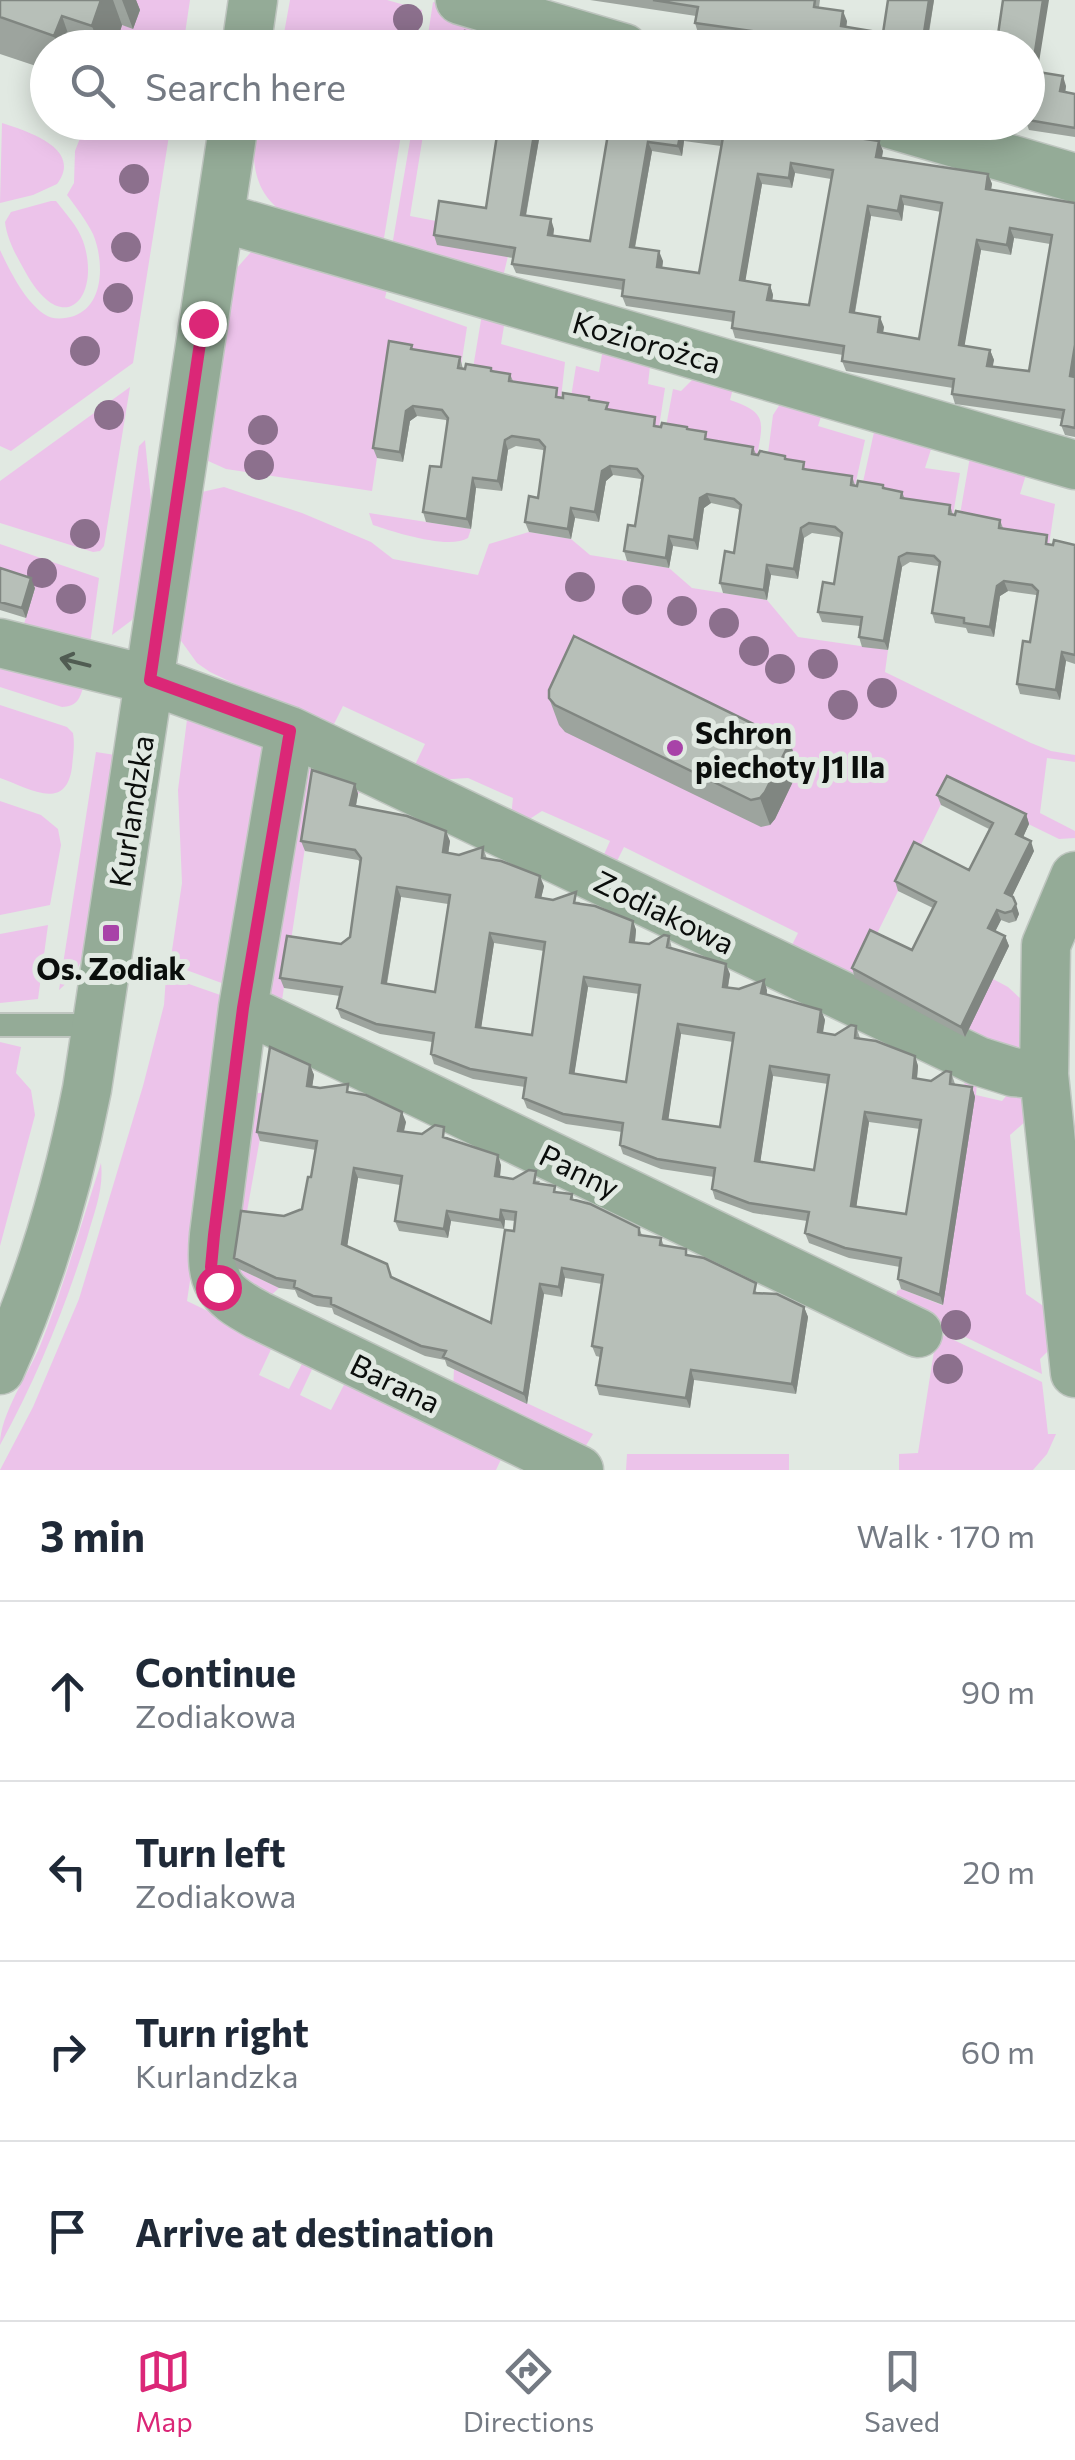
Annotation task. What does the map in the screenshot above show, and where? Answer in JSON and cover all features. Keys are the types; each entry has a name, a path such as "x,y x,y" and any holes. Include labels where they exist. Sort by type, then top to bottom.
{"street":[{"path":"249,30 253,0"},
{"path":"460,0 562,30"},
{"name":"Kurlandzka","path":"0,1370 38,1277 62,1203 98,1024 231,140"},
{"path":"945,140 1075,178"},
{"name":"Koziorożca","path":"220,216 1075,465"},
{"name":"Zodiakowa","path":"0,643 150,680 290,731 978,1061 1012,1072 1044,1075"},
{"path":"243,1008 290,731"},
{"path":"1075,876 1046,946 1044,1075 1075,1372"},
{"name":"Barana","path":"243,1008 211,1267 218,1287 234,1302 258,1315 579,1470"},
{"name":"Panny","path":"243,1008 918,1333"}],"lane":[{"path":"0,1025 98,1024"}],"shaded area":[{"path":"130,0 190,0 186,30 120,30 122,25 133,28 140,10"},
{"path":"290,0 387,0 422,10 419,30 285,30"},
{"path":"433,2 528,30 429,30"},
{"path":"2,123 30,133 30,140 49,143 63,160 63,171 57,184 0,203"},
{"path":"79,140 168,140 133,363 11,451 0,446 0,250 24,293 47,316 74,316 92,302 99,281 97,245 67,195 74,183"},
{"path":"255,140 400,140 382,250 285,214 269,200 259,181"},
{"path":"410,140 422,140 410,216 441,222 508,256 501,285 391,252"},
{"path":"56,201 78,230 88,261 83,293 76,303 66,307 54,304 40,293 16,255 5,222 11,212"},
{"path":"265,249 389,281 385,298 467,327 461,366 393,352 372,491 226,469 206,460 236,269 251,252"},
{"path":"483,308 506,314 501,344 565,362 561,398 472,374"},
{"path":"604,343 651,357 648,384 665,388 659,427 610,419 570,403 576,366 599,372"},
{"path":"695,377 735,381 730,400 751,409 760,420 757,457 665,432 673,389 681,391"},
{"path":"130,387 104,546 100,551 0,523 0,481"},
{"path":"782,401 824,407 818,426 865,440 855,486 767,461 773,415"},
{"path":"876,423 934,440 925,468 960,473 953,515 861,491"},
{"path":"145,440 152,510 137,608 132,620 112,635 139,446"},
{"path":"971,451 1028,468 1020,494 1055,504 1049,545 959,520"},
{"path":"224,487 371,542 393,559 478,575 489,544 529,532 571,539 590,555 669,568 692,588 767,600 798,637 888,650 885,672 1031,743 1075,755 1075,762 1047,758 1040,813 1075,831 1075,838 1059,839 950,786 855,978 789,951 798,933 624,847 615,865 602,859 610,841 542,811 525,822 511,816 513,798 468,778 437,780 413,769 425,744 343,706 331,730 197,663 179,638 202,492"},
{"path":"369,513 471,529 468,538 459,541 435,541 373,525"},
{"path":"0,544 99,578 90,644 23,627 35,588 0,577"},
{"path":"0,662 83,688 74,704 62,707 0,687"},
{"path":"0,705 67,727 73,733 72,767 62,790 45,794 0,778"},
{"path":"188,712 260,743 264,753 227,985 170,964 182,883 178,790"},
{"path":"96,752 115,755 84,956 72,978 59,990"},
{"path":"297,757 367,788 358,794 315,781 281,1007 262,998"},
{"path":"0,801 41,815 58,829 61,845 50,905 0,915"},
{"path":"48,925 38,999 0,1003 0,934"},
{"path":"166,976 226,997 210,1146 187,1301 274,1343 259,1375 289,1389 305,1358 315,1363 300,1395 331,1410 347,1379 503,1455 496,1470 0,1470 33,1407 79,1299 143,1086 164,1005"},
{"path":"993,979 1022,1000 1025,1048 1012,1059 933,1021"},
{"path":"0,1042 21,1047 16,1073 31,1090 35,1115 0,1246"},
{"path":"978,1070 976,1095 1002,1101 1011,1090 1020,1093 1034,1114 1010,1135 1026,1294 1052,1312 1052,1347 1040,1359 1042,1374 895,1303 901,1289 942,1305 966,1073"},
{"path":"255,1093 268,1093 237,1268 279,1288 267,1299 230,1267"},
{"path":"101,1163 98,1201 69,1291 38,1369 0,1445 9,1408 57,1301"},
{"path":"937,1332 1042,1382 1048,1434 1056,1434 1047,1454 1033,1470 899,1470 899,1454 918,1453"},
{"path":"454,1369 593,1434 582,1452 453,1390"},
{"path":"627,1454 789,1454 789,1470 626,1470"}],"building":[{"path":"0,0 101,0 92,26 62,16 56,30 37,30 0,17"},
{"path":"653,0 815,0 814,7 843,11 841,26 865,30 744,30 695,23 698,7"},
{"path":"888,0 929,0 924,30 883,30"},
{"path":"1003,0 1043,0 1038,30 999,30"},
{"path":"1045,73 1063,76 1060,91 1075,94 1075,128 1045,123"},
{"path":"496,140 533,140 521,215 551,219 548,235 590,241 607,140 679,140 678,146 648,142 630,247 659,251 657,267 699,273 722,140 879,141 876,157 988,174 986,189 1075,203 1075,345 1070,376 1075,377 1075,428 1061,425 1064,410 952,394 954,379 842,361 844,346 732,328 734,312 622,296 624,280 512,264 515,248 434,235 439,201 486,208","holes":["791,163 833,170 809,305 767,300 770,285 740,280 758,174 789,178","901,196 942,203 919,339 878,332 880,317 850,312 868,206 898,211","1010,228 1052,235 1029,371 987,366 990,350 959,345 977,240 1007,245"]},
{"path":"389,341 460,357 458,368 465,369 466,364 491,368 510,374 509,381 557,388 556,397 563,398 563,393 589,397 608,403 606,409 655,417 654,426 661,427 662,423 687,427 706,432 705,439 753,447 752,454 758,455 760,451 785,456 804,462 803,469 852,476 851,485 857,486 858,481 883,485 902,492 901,498 950,505 949,514 955,515 956,511 1000,520 999,528 1047,535 1046,544 1053,545 1054,540 1075,545 1075,655 1062,652 1056,690 1017,684 1023,641 1030,642 1038,591 1032,585 1004,581 997,586 990,627 964,623 964,618 932,613 940,562 934,556 907,553 899,557 884,641 859,637 862,617 818,612 823,582 834,584 842,533 835,527 809,523 801,528 794,569 767,565 764,590 720,583 725,551 734,553 741,505 734,499 707,494 700,498 694,540 669,536 666,558 624,551 628,525 635,526 643,476 637,469 610,466 602,471 595,512 571,508 568,529 525,522 529,496 538,498 545,447 539,440 512,436 505,440 498,481 473,478 467,519 423,512 430,466 441,467 448,418 442,410 413,406 406,411 400,452 373,448"},
{"path":"0,568 31,578 22,608 0,602"},
{"name":"Schron piechoty J1 IIa","path":"574,636 790,742 760,798 751,800 555,705 549,690"},
{"path":"312,770 355,784 350,805 407,816 446,831 443,852 459,855 483,847 482,858 540,876 536,897 553,900 576,892 574,903 595,906 633,921 630,942 649,944 669,936 667,947 726,964 723,987 739,989 764,980 761,993 821,1010 818,1032 835,1035 856,1026 855,1038 876,1041 915,1056 913,1078 931,1081 951,1072 950,1084 972,1087 940,1295 898,1279 901,1258 845,1248 805,1233 809,1212 749,1203 712,1189 715,1168 657,1159 620,1145 623,1123 563,1114 523,1098 526,1078 470,1069 431,1054 434,1033 376,1024 337,1008 342,987 280,978 287,936 341,944 350,937 361,858 355,850 301,841","holes":["397,887 450,895 435,992 382,983","490,933 545,942 532,1035 476,1027","584,977 640,985 626,1082 570,1073","678,1024 734,1033 720,1127 663,1119","770,1066 829,1075 814,1170 755,1161","865,1112 921,1120 906,1214 851,1206"]},
{"path":"947,776 1026,814 1016,834 1031,841 1005,893 1016,904 1012,911 997,910 988,928 1005,936 961,1027 852,968 870,930 912,950 936,902 895,881 914,842 969,870 993,823 937,795"},
{"path":"270,1047 310,1065 307,1086 348,1084 347,1092 366,1095 402,1112 398,1131 422,1134 435,1125 444,1127 443,1137 498,1155 495,1176 513,1179 529,1170 536,1171 534,1183 555,1186 554,1192 572,1194 571,1199 639,1228 639,1235 661,1238 660,1245 686,1249 686,1255 704,1258 756,1283 754,1293 777,1294 804,1307 792,1384 691,1370 686,1398 596,1385 602,1348 592,1346 603,1275 562,1268 559,1287 540,1284 524,1394 443,1357 446,1351 421,1346 331,1304 331,1298 313,1296 294,1287 295,1281 276,1278 234,1258 241,1211 284,1216 302,1209 311,1177 317,1141 257,1132","holes":["354,1168 402,1176 395,1221 444,1229 447,1211 500,1220 501,1210 516,1212 514,1231 505,1230 491,1323 391,1277 387,1264 342,1244"]}],"place":[{"name":"Schron piechoty J1 IIa","path":"675,748"},
{"name":"Os. Zodiak","path":"111,933"}],"route":[{"path":"203,323 150,680 290,731 243,1008 211,1267 218,1287"}]}
